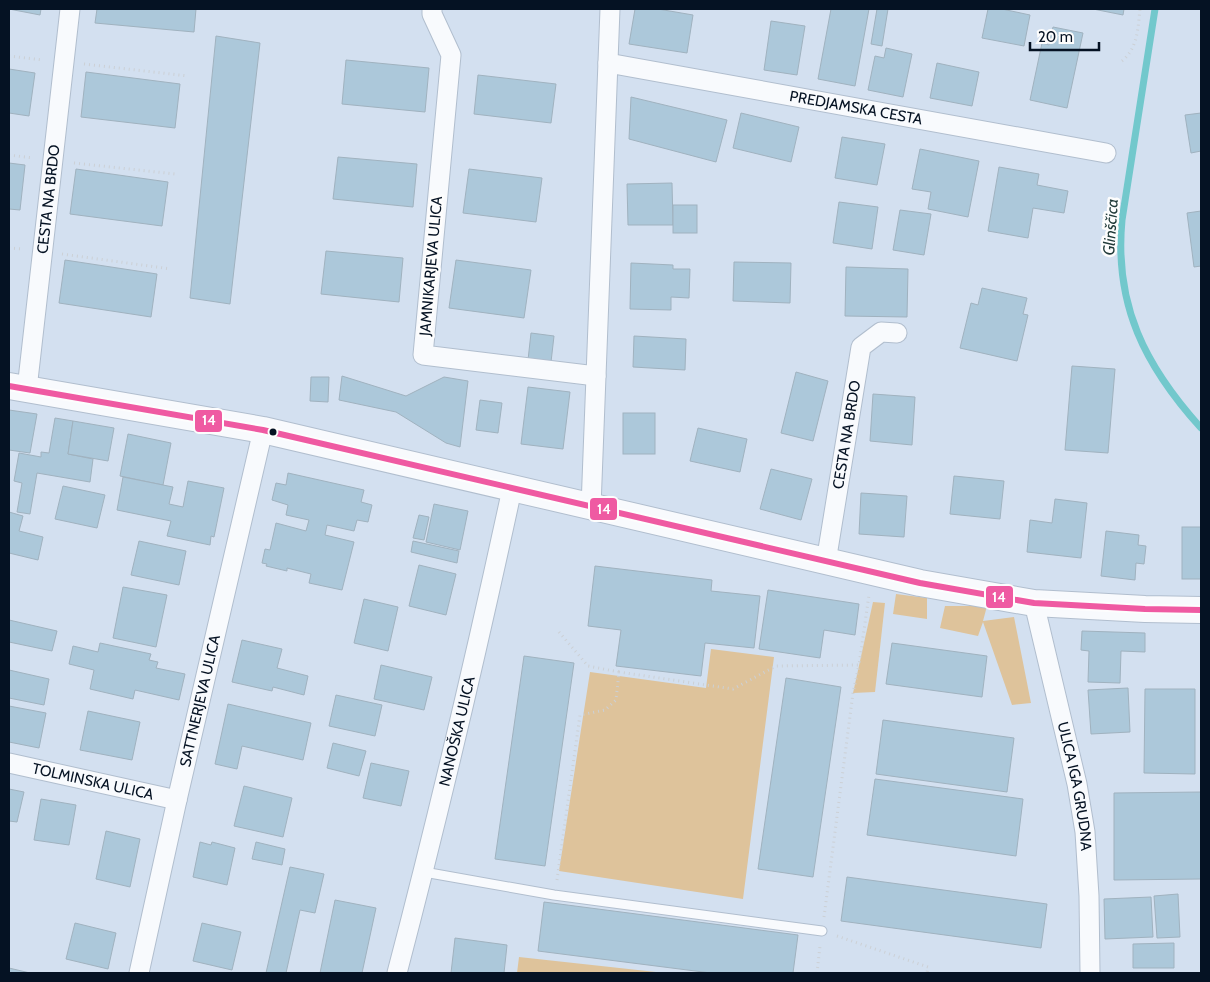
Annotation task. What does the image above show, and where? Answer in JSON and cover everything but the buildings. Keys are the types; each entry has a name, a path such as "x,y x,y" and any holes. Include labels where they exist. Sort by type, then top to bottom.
{"street":[{"name":"CESTA NA BRDO","path":"70,9 43,252 18,388 263,430 871,573 1034,603 1201,610"},
{"name":"JAMNIKARJEVA ULICA","path":"432,9 432,14 451,55 423,355 596,376"},
{"path":"591,507 610,9"},
{"name":"PREDJAMSKA CESTA","path":"608,63 1106,153"},
{"name":"CESTA NA BRDO","path":"826,562 861,348 880,332 897,333"},
{"name":"SATTNERJEVA ULICA","path":"139,973 263,430"},
{"name":"NANOŠKA ULICA","path":"397,973 424,872 483,622 512,489"},
{"name":"ULICA IGA GRUDNA","path":"1034,603 1077,784 1085,832 1089,896 1090,973"},
{"name":"TOLMINSKA ULICA","path":"9,763 177,800"}],"lane":[{"path":"424,872 554,895 822,931"}],"path":[{"path":"1122,61 1128,56 1135,43 1140,9"},
{"path":"9,56 188,76"},
{"path":"9,155 175,174"},
{"path":"9,248 171,268"},
{"path":"817,973 871,573"},
{"path":"560,632 588,666 733,689 776,666 859,665"},
{"path":"554,895 580,715 605,710 616,700 619,672"},
{"path":"822,931 928,967 927,973"}],"shaded area":[{"path":"896,594 927,598 927,619 893,614"},
{"path":"873,602 885,603 875,692 853,693"},
{"path":"945,606 987,606 983,621 1014,617 1031,703 1012,705 983,622 978,636 940,628"},
{"path":"711,649 774,657 743,899 559,871 590,672 706,688"},
{"path":"519,957 665,973 517,973"}],"waterway":[{"name":"Glinščica","path":"1155,9 1122,220 1121,251 1123,280 1129,307 1149,357 1181,405 1201,428"}],"transit line":[{"name":"14","path":"9,386 263,430 920,583 1034,603 1201,610"}]}
